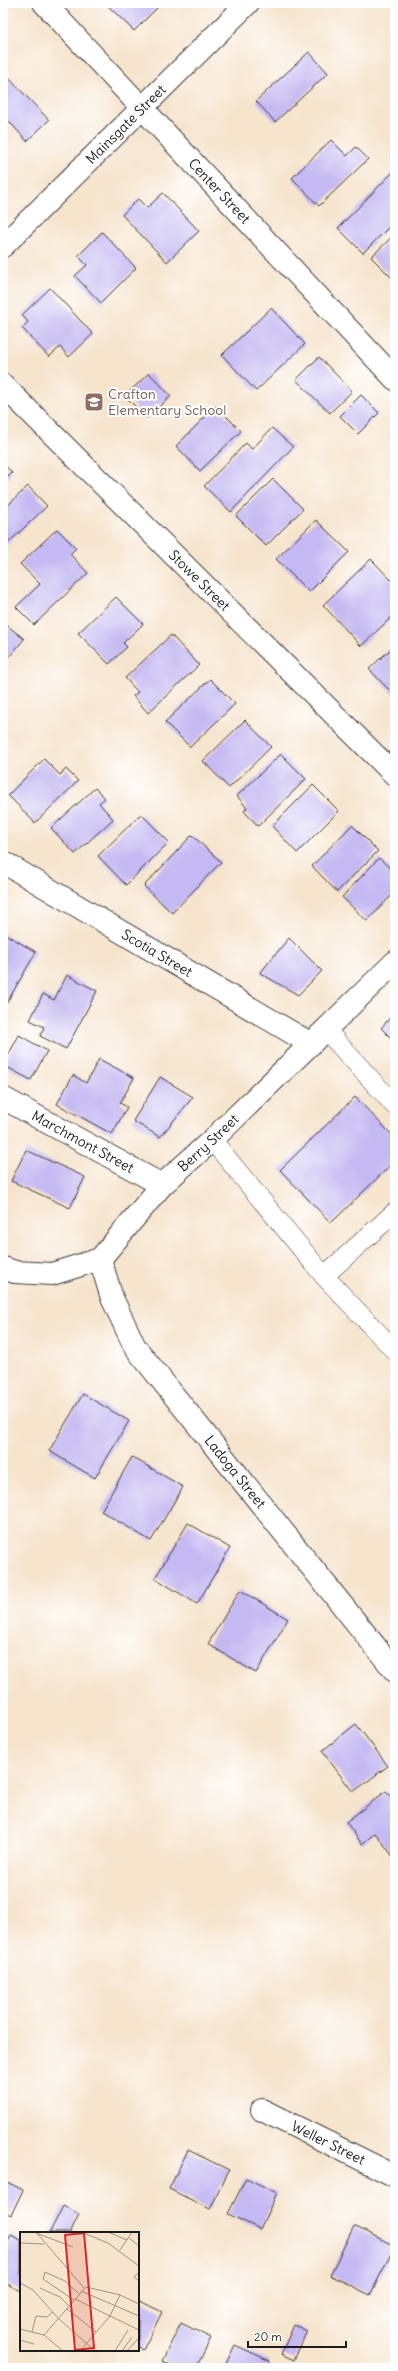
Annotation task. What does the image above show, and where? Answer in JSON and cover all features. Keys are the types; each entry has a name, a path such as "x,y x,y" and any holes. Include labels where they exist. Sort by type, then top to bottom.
{"street":[{"name":"Center Street","path":"44,3 395,379"},
{"name":"Mainsgate Street","path":"3,246 143,109 248,3"},
{"name":"Stowe Street","path":"3,385 395,775"},
{"name":"Scotia Street","path":"3,862 318,1037"},
{"name":"Berry Street","path":"100,1259 162,1185 212,1140 395,962"},
{"name":"Marchmont Street","path":"3,1098 162,1185"},
{"path":"3,1268 14,1272 52,1274 100,1259"},
{"name":"Ladoga Street","path":"100,1259 112,1298 136,1346 395,1671"},
{"name":"Weller Street","path":"262,2110 395,2176"}],"lane":[{"path":"318,1037 395,1106"},
{"path":"212,1140 324,1276 395,1351"},
{"path":"324,1276 395,1212"}],"building":[{"path":"105,3 160,3 161,4 134,31"},
{"path":"309,52 328,73 275,122 256,101"},
{"path":"3,72 49,120 27,141 3,115"},
{"path":"331,140 347,156 356,147 368,159 319,206 292,178"},
{"path":"395,170 395,221 363,253 338,228"},
{"path":"163,193 199,231 167,262 122,215 138,199 147,208"},
{"path":"102,232 136,268 101,303 75,276 87,265 78,256"},
{"path":"395,234 395,279 394,280 371,257"},
{"path":"50,288 93,334 69,357 60,347 49,357 22,328 28,322 22,315"},
{"path":"271,308 305,344 256,391 222,355"},
{"path":"319,357 352,391 330,413 296,380"},
{"path":"149,373 171,396 147,418 125,396"},
{"path":"361,395 379,413 358,434 340,416"},
{"path":"216,406 241,431 200,471 176,446"},
{"path":"272,428 293,447 231,512 204,486 246,443 252,449"},
{"path":"3,463 12,473 3,482"},
{"path":"273,479 303,509 266,546 236,516"},
{"path":"28,486 47,506 4,547 3,510"},
{"path":"316,520 349,552 309,592 276,559"},
{"path":"57,529 76,548 70,554 88,573 34,625 16,607 40,584 20,564"},
{"path":"371,559 395,584 395,614 361,646 323,605"},
{"path":"116,597 143,624 123,643 127,647 109,664 78,633"},
{"path":"3,622 24,639 10,656 3,650"},
{"path":"171,635 199,665 148,713 133,696 138,692 125,678"},
{"path":"395,645 395,690 392,693 369,669"},
{"path":"3,663 8,668 3,673"},
{"path":"210,679 235,704 190,747 165,722"},
{"path":"245,720 271,747 229,788 203,761"},
{"path":"281,754 306,779 258,826 244,811 247,808 237,796"},
{"path":"44,759 60,775 66,769 78,781 35,823 8,795"},
{"path":"313,785 339,811 297,853 272,826"},
{"path":"95,788 105,798 99,803 113,819 75,854 51,828"},
{"path":"141,814 169,842 126,885 98,856"},
{"path":"352,825 378,851 337,892 312,866"},
{"path":"192,835 221,862 172,913 144,886"},
{"path":"379,858 395,873 395,892 367,921 342,897"},
{"path":"3,933 36,952 6,1004 3,1003"},
{"path":"289,938 322,971 298,995 260,973"},
{"path":"67,975 97,991 66,1049 40,1036 44,1027 30,1020 43,994 54,1000"},
{"path":"395,1012 395,1037 393,1040 381,1028"},
{"path":"19,1035 47,1051 31,1080 3,1065"},
{"path":"99,1059 134,1078 120,1103 127,1107 112,1134 57,1104 73,1075 86,1083"},
{"path":"160,1077 193,1097 160,1137 133,1121"},
{"path":"355,1097 395,1138 395,1161 331,1223 280,1170"},
{"path":"26,1150 85,1177 70,1208 11,1181"},
{"path":"83,1394 129,1421 95,1478 49,1451"},
{"path":"132,1457 183,1487 151,1541 101,1511"},
{"path":"188,1523 230,1548 197,1604 155,1578"},
{"path":"240,1590 288,1619 256,1673 208,1644"},
{"path":"356,1724 388,1766 353,1792 322,1751"},
{"path":"386,1791 395,1802 395,1859 375,1833 362,1844 346,1822"},
{"path":"188,2150 229,2170 210,2209 169,2189"},
{"path":"246,2178 277,2193 260,2229 228,2214"},
{"path":"3,2180 23,2190 11,2215 3,2211"},
{"path":"63,2206 79,2214 70,2232 50,2232"},
{"path":"354,2226 395,2246 370,2295 330,2275"},
{"path":"11,2235 20,2240 20,2290 3,2282 3,2250"},
{"path":"139,2300 162,2312 143,2350 139,2348"},
{"path":"181,2323 211,2338 196,2368 176,2368 162,2361"},
{"path":"294,2325 307,2331 294,2360 281,2354"},
{"path":"235,2345 270,2361 267,2368 224,2368"}],"place":[{"name":"Crafton Elementary School","path":"94,402"}]}
